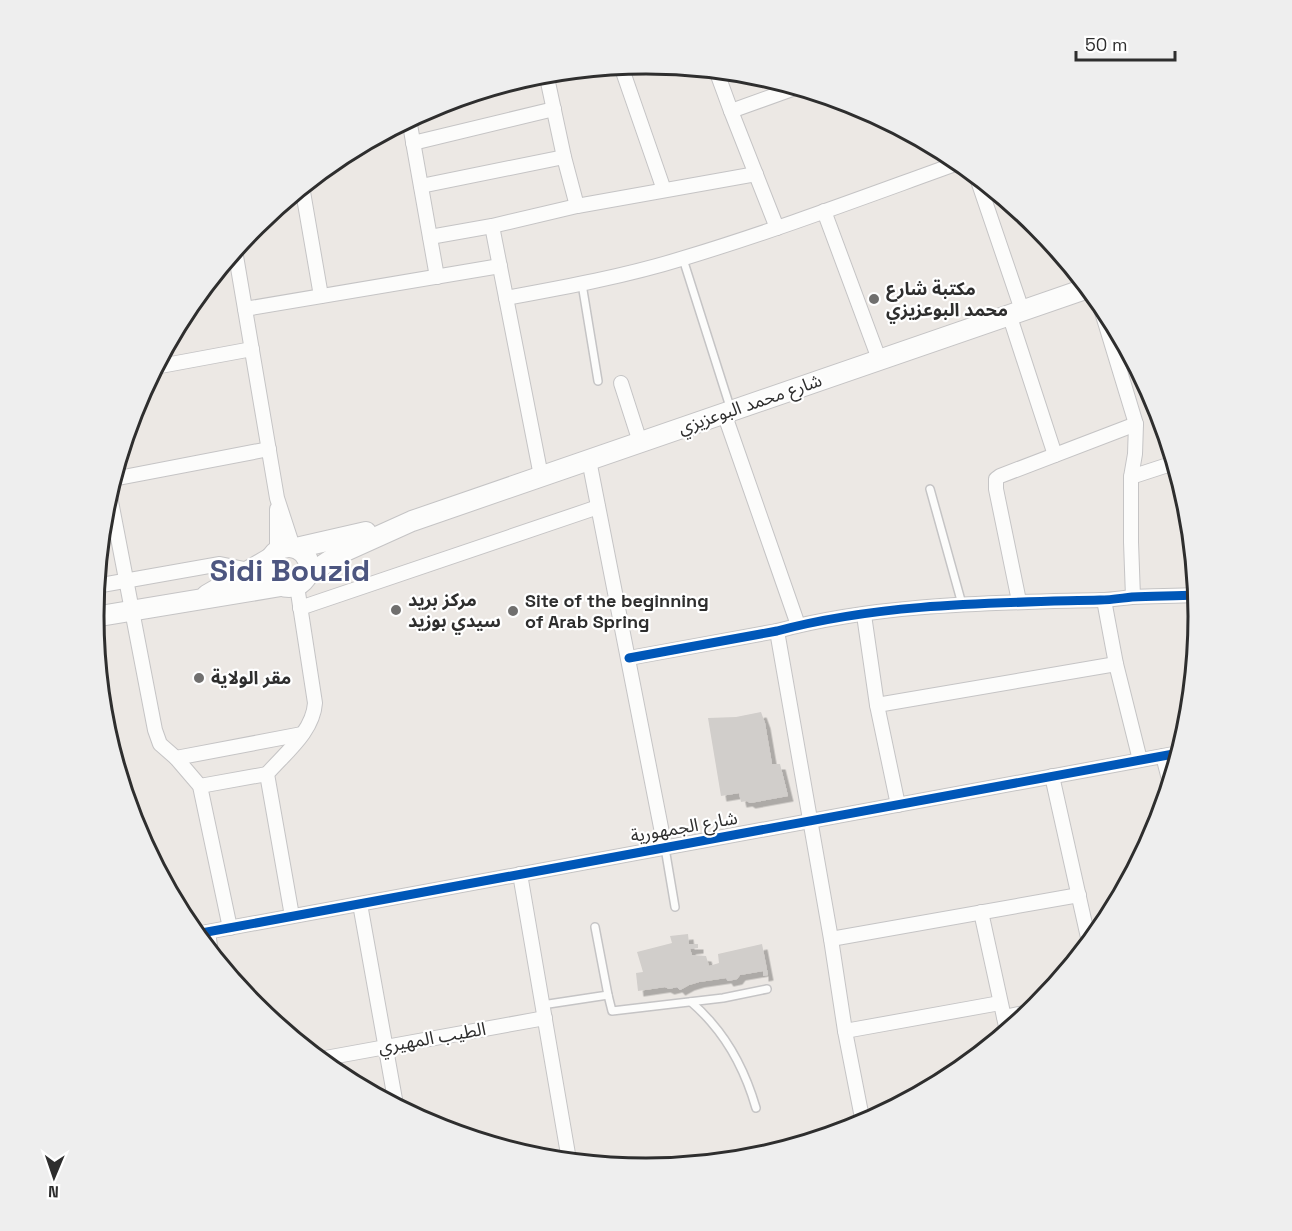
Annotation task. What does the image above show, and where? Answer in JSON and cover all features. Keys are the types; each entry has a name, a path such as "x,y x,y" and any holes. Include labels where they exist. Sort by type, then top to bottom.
{"main road":[{"name":"شارع محمد البوعزيزي","path":"295,582 341,553 412,521 1080,291"},
{"name":"شارع محمد البوعزيزي","path":"197,601 284,551 412,521"},
{"path":"104,615 197,601 295,582 309,567 308,559 303,552 284,551 268,567 270,575 274,582 295,582"}],"street":[{"path":"624,75 664,190"},
{"path":"719,78 777,228"},
{"path":"548,83 577,206"},
{"path":"730,111 785,92"},
{"path":"413,143 554,109"},
{"path":"410,127 437,277"},
{"path":"421,186 564,157"},
{"path":"506,298 582,284 683,259 949,166"},
{"path":"430,237 492,226 577,206 756,174"},
{"path":"980,189 1055,455"},
{"path":"304,196 321,296"},
{"path":"824,211 879,360"},
{"path":"492,226 541,476"},
{"path":"235,263 252,349 284,551"},
{"path":"245,309 500,266"},
{"path":"1112,339 1136,424 1135,454 1131,477 1133,597"},
{"path":"166,365 252,349"},
{"path":"621,383 640,442"},
{"path":"728,412 798,625"},
{"path":"1019,602 996,489 996,479 1136,424"},
{"path":"121,477 269,449"},
{"path":"589,460 665,848"},
{"path":"1131,477 1167,465"},
{"path":"300,608 598,507"},
{"path":"113,514 155,730 160,744 176,758 200,786 230,928"},
{"path":"105,584 220,564 249,570"},
{"path":"200,786 267,774 302,734 314,714 315,703 295,582"},
{"path":"629,658 777,631 798,625 926,607 1187,595"},
{"path":"1104,600 1116,664 1140,760"},
{"path":"864,615 877,705 898,805"},
{"path":"777,631 861,1113"},
{"path":"877,705 1116,664"},
{"path":"176,758 302,734"},
{"name":"شارع الجمهورية","path":"206,932 1170,755"},
{"path":"1163,756 1166,768"},
{"path":"267,774 292,916"},
{"path":"1052,776 1087,931"},
{"path":"520,874 568,1152"},
{"path":"831,939 1079,895"},
{"path":"360,904 394,1096"},
{"path":"981,912 1004,1022"},
{"path":"845,1030 1000,1003"},
{"name":"الطيب المهيري","path":"332,1057 544,1011"}],"lane":[{"path":"683,259 728,412"},
{"path":"582,284 598,381"},
{"path":"930,489 962,604"},
{"path":"665,848 675,907"},
{"path":"595,927 612,1011 723,998 767,989"},
{"path":"544,1011 608,995"},
{"path":"691,1002 712,1023 732,1051 756,1108"}],"building":[{"path":"761,712 772,764 780,764 788,796 750,803 741,802 739,793 721,796 708,718 736,717"},
{"path":"688,934 689,944 698,944 698,948 690,949 692,955 706,956 709,966 719,963 718,954 762,944 768,975 763,976 763,971 740,975 737,979 728,981 726,978 699,982 680,990 677,987 669,989 665,987 638,991 636,973 643,972 637,952 672,943 670,936"}],"cycle path":[{"path":"629,658 816,622 897,610 937,606 1187,595"},
{"path":"206,932 1170,755"}],"place":[{"name":"مكتبة شارع محمد البوعزيزي","path":"874,299"},
{"name":"مركز بريد سيدي بوزيد","path":"396,610"},
{"name":"Site of the beginning of Arab Spring","path":"513,611"},
{"name":"مقر الولاية","path":"199,678"}],"district":[{"name":"Sidi Bouzid","path":"290,571"}]}
